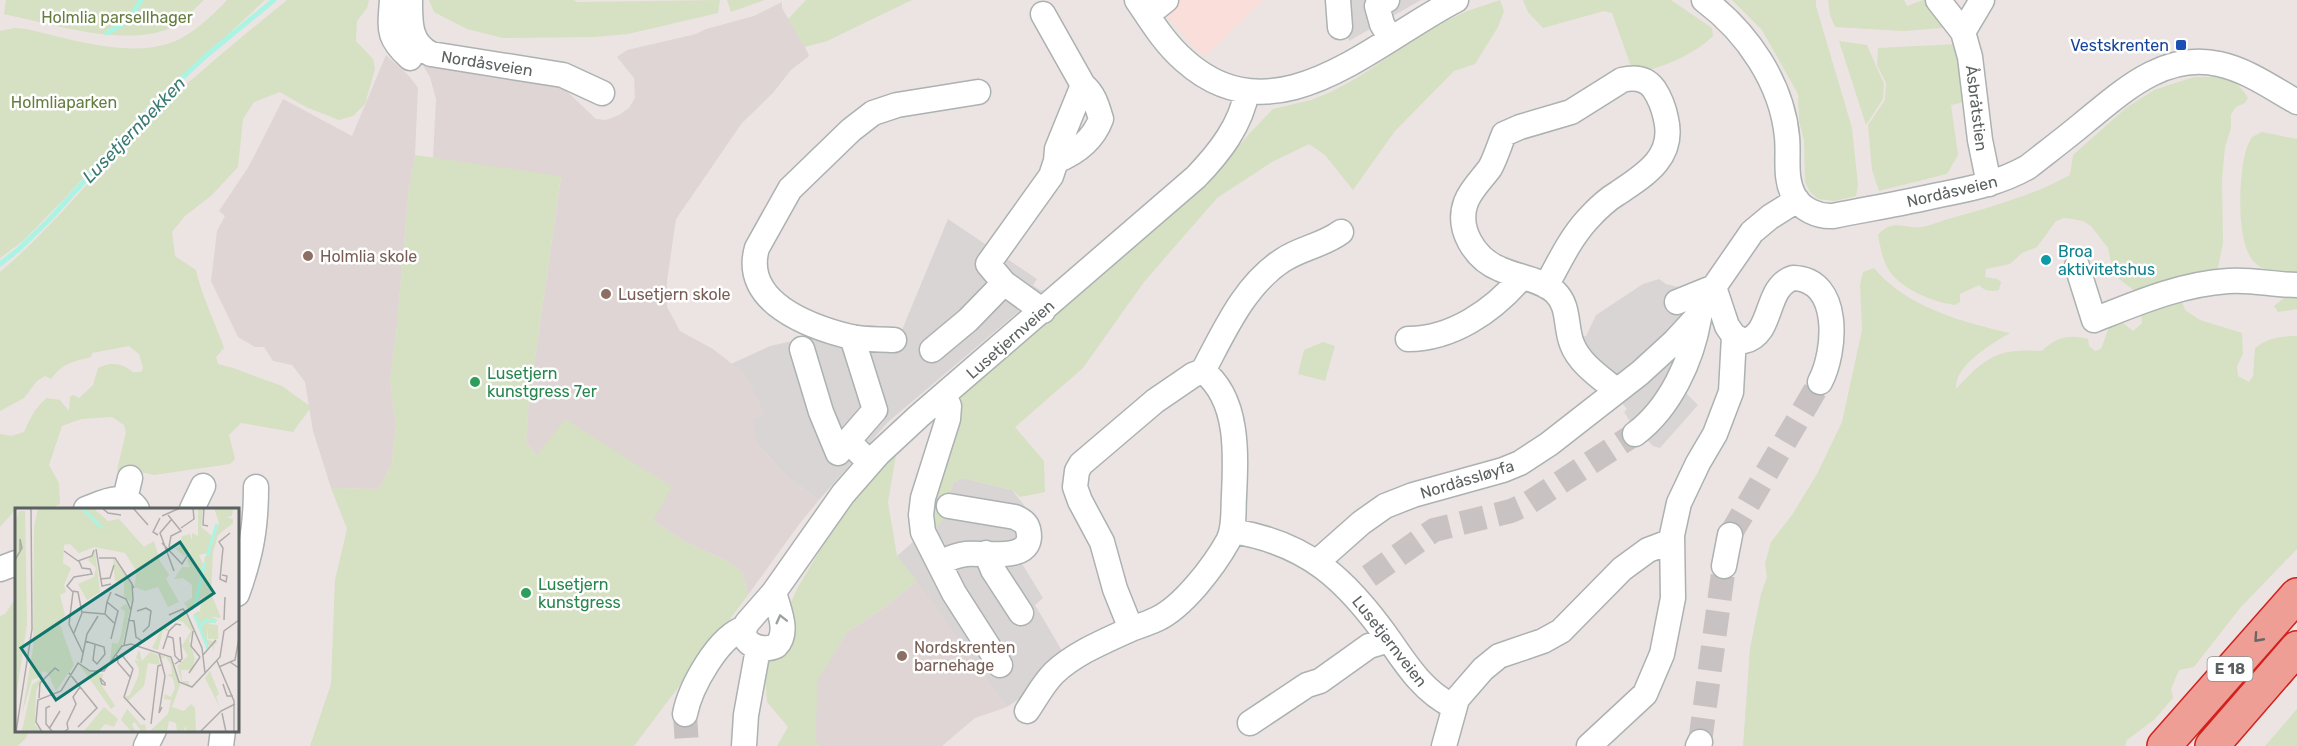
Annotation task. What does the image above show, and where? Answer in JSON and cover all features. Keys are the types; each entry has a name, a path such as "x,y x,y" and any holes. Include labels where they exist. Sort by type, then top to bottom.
{"highway":[{"name":"E 18","path":"2164,746 2297,595"},
{"name":"E 18","path":"2211,746 2297,648"}],"street":[{"path":"392,0 392,37 398,48 410,58"},
{"name":"Nordåsveien","path":"410,0 413,37 419,47 430,54 563,75 602,93"},
{"path":"1166,0 1142,8 1175,51 1192,67 1222,84 1247,91 1278,92 1316,81 1456,0"},
{"path":"1338,0 1340,27"},
{"path":"1704,0 1737,31 1768,74 1782,109 1787,139 1788,178 1797,200"},
{"name":"Åsbråtstien","path":"1938,0 1963,32 1974,82 1975,108 1989,184"},
{"path":"1963,32 1982,0"},
{"path":"1380,2 1382,24 1390,38"},
{"path":"1042,311 1004,283 988,264 1051,177 1056,161 1066,157 1087,142 1101,119 1090,91 1083,85 1043,14"},
{"name":"Nordåsveien","path":"1797,200 1815,213 1833,216 1989,184 2015,175 2121,93 2147,75 2168,66 2201,61 2229,66 2250,75 2297,102"},
{"path":"1546,286 1560,257 1587,220 1608,200 1651,171 1662,155 1668,138 1666,117 1653,87 1644,80 1630,78 1622,80 1571,112 1504,134 1495,158 1468,199 1464,210 1465,228 1479,257 1490,265 1546,286 1556,293 1564,306 1571,342 1578,355 1616,390"},
{"name":"Lusetjernveien","path":"685,714 693,692 714,655 732,634 745,628 774,592 833,507 870,463 944,395 1172,199 1208,165 1237,123 1247,91"},
{"path":"894,340 852,337 798,318 777,305 766,295 759,282 754,267 757,248 790,189 851,130 873,113 897,105 978,92"},
{"name":"Nordåssløyfa","path":"1317,562 1361,523 1385,506 1413,495 1503,470 1549,444 1654,360 1699,315 1714,287 1752,231 1797,200"},
{"path":"1131,629 1115,589 1102,542 1078,493 1077,471 1086,460 1149,406 1193,375 1203,371 1239,306 1259,280 1277,263 1341,232"},
{"path":"2077,266 2094,320 2160,295 2218,282 2242,280 2297,285"},
{"path":"1407,339 1431,337 1462,325 1503,297 1521,278"},
{"path":"1677,302 1714,287 1727,326 1734,336 1744,341 1754,337 1762,326 1775,294 1788,279 1799,278 1814,283 1826,296 1831,328 1828,360 1820,382"},
{"path":"932,350 968,320 1004,283"},
{"path":"1635,434 1648,424 1670,397 1696,337 1699,315"},
{"path":"1589,746 1646,694 1658,667 1666,639 1673,598 1672,541 1676,516 1684,490 1715,434 1731,392 1734,336"},
{"path":"802,349 821,412 837,453 875,410 852,337"},
{"path":"1027,711 1055,673 1080,654 1131,629 1158,619 1199,582 1224,548 1232,531 1235,468 1232,432 1221,392 1214,380 1203,371"},
{"path":"944,395 949,406 947,426 928,479 921,515 926,540 954,593 1000,664"},
{"path":"848,441 870,463"},
{"path":"192,508 203,486"},
{"path":"238,591 250,558 245,542 255,524 256,487"},
{"path":"89,508 130,495"},
{"path":"939,563 962,554 1014,554 1027,543 1027,526 1022,520 949,506"},
{"name":"Lusetjernveien","path":"1232,531 1284,544 1317,562 1348,588 1431,693 1453,706"},
{"path":"1724,566 1730,535"},
{"path":"1444,746 1453,706 1470,681 1490,663 1499,656 1543,641 1561,631 1622,569 1648,550 1672,541"},
{"path":"986,553 993,570 1021,613"},
{"path":"0,569 15,563"},
{"path":"745,628 747,641 758,649 776,646 783,635 783,627 774,592"},
{"path":"1250,723 1307,685 1320,681 1369,646 1389,640"},
{"path":"744,746 746,715 758,649"},
{"path":"146,746 153,731"},
{"path":"220,746 223,731"}],"shaded area":[{"path":"1153,0 1263,0 1205,57"},
{"path":"1341,0 1421,0 1349,41 1344,27"},
{"name":"Lusetjern skole","path":"782,2 782,8 809,56 791,70 773,93 742,123 676,219 667,281 667,307 680,331 713,349 746,375 765,414 753,420 755,441 787,477 819,500 748,595 742,572 725,560 685,542 653,521 537,455 526,442 529,400 561,177 433,158 436,99 430,77 421,62 556,81 596,119 606,120 629,108 635,98 634,78 617,57 627,50 696,34 706,29 754,16"},
{"name":"Holmlia skole","path":"386,55 409,76 418,88 415,155 409,188 390,381 396,425 392,463 379,489 331,488 313,431 305,382 292,365 273,361 264,347 255,347 238,337 211,281 217,231 225,216 219,211 249,166 283,99 352,136"},
{"path":"948,219 1037,279 1033,285 1044,290 888,422 819,500 787,477 755,441 752,420 764,414 731,364 770,346 814,336 899,337"},
{"path":"1659,279 1666,284 1679,287 1689,313 1683,390 1698,405 1660,448 1653,446 1631,423 1624,412 1627,409 1562,336 1586,336 1596,315 1643,284"},
{"path":"962,478 1012,490 1035,519 1021,562 1043,598 1035,605 1064,654 1031,691 1007,707 897,556 930,527 942,521 953,483"},
{"name":"Nordskrenten barnehage","path":"917,581 1007,707 975,718 942,746 821,746 815,741 817,680 847,632 886,606"}],"green space":[{"name":"Holmlia parsellhager","path":"6,0 204,0 176,25 158,32 115,35 92,33 4,14"},
{"name":"Holmliaparken","path":"227,0 265,0 204,57 155,98 64,199 23,241 0,258 0,31 15,28 26,29 85,43 148,48 167,44 185,36 207,20"},
{"path":"287,0 369,0 367,8 357,21 356,41 373,59 375,69 365,104 353,116 339,120 306,107 280,92 254,102 243,119 238,167 212,195 185,216 172,232 175,256 196,270 224,348 216,357 218,364 282,386 311,407 293,432 241,423 229,435 235,459 230,464 154,475 127,469 122,475 117,470 126,432 124,425 112,417 81,419 62,426 49,465 59,483 60,504 52,508 15,508 0,527 0,434 11,436 24,432 36,409 47,398 60,400 69,411 70,397 73,395 79,398 93,385 98,368 117,364 133,372 141,372 143,368 139,354 129,346 92,353 91,357 64,366 51,379 45,376 37,381 24,398 0,411 0,272 51,224 149,120 207,67"},
{"path":"429,0 574,0 577,2 720,0 718,13 628,34 594,37 503,38 467,29 434,12"},
{"path":"727,0 765,0 731,12"},
{"path":"806,0 912,0 827,41 805,47 788,19"},
{"path":"1500,0 1504,11 1498,27 1475,64 1454,71 1395,131 1353,190 1325,155 1309,144 1272,162 1217,198 1144,282 1083,368 1015,427 1044,461 1045,492 1020,497 1012,490 962,478 953,483 942,521 936,528 930,527 949,404 1207,185 1248,135 1273,109 1311,100 1331,92 1357,78 1433,27 1467,11"},
{"path":"1523,0 1671,0 1712,28 1713,36 1696,49 1665,65 1633,72 1612,13 1604,11 1543,28 1528,12"},
{"path":"1732,0 1816,0 1852,128 1858,185 1856,196 1834,201 1818,199 1810,192 1805,182 1804,140 1799,121 1798,94 1762,30"},
{"path":"1828,0 1904,0 1907,6 1923,0 1932,0 1943,28 1903,31 1835,27 1830,15"},
{"path":"1839,41 1867,45 1884,84 1883,99 1866,125"},
{"path":"1957,44 1968,101 1951,105 1958,155 1947,174 1879,191 1872,170 1868,125 1885,100 1886,83 1877,65 1878,48"},
{"path":"2194,77 2225,78 2243,90 2248,98 2231,114 2231,128 2225,147 2222,180 2223,243 2218,268 2180,296 2185,310 2200,320 2242,333 2243,354 2237,366 2238,376 2249,382 2253,376 2255,348 2274,338 2297,336 2297,549 2240,608 2194,667 2179,670 2171,689 2173,698 2155,719 2127,740 2125,746 1743,746 1750,648 1761,594 1767,577 1765,563 1771,542 1792,515 1817,474 1842,422 1862,330 1860,285 1863,272 1874,268 1902,293 1936,311 1973,324 2010,333 1984,349 1967,364 1957,380 1956,389 1985,362 2003,353 2042,351 2052,343 2069,337 2088,339 2089,346 2095,351 2101,349 2109,327 2123,323 2133,331 2142,323 2139,294 2119,279 2111,263 2108,248 2091,226 2083,221 2064,218 2056,221 2037,247 2022,253 2010,264 1986,269 1985,277 2001,282 1999,290 1983,289 1979,285 1960,294 1960,302 1955,305 1916,293 1892,275 1885,263 1878,235 1888,227 1899,225 1921,227 2012,200 2070,175 2073,155 2126,108 2154,90"},
{"path":"2262,132 2297,139 2297,276 2274,272 2257,265 2248,252 2244,239 2240,209 2243,165 2252,137"},
{"path":"415,155 561,176 529,400 526,442 537,455 565,419 672,487 653,521 685,542 725,560 742,572 748,595 634,746 310,746 331,684 335,580 347,529 331,488 379,489 392,463 396,425 390,381 409,188"},
{"path":"2297,295 2297,309 2278,312 2274,306 2284,298"},
{"path":"1323,342 1335,346 1325,381 1298,374 1304,350"},
{"path":"897,449 888,502 897,556 917,581 886,606 847,632 818,680 815,740 821,746 777,746 788,727 767,702 764,661 798,587 840,517 865,481"},
{"path":"15,599 15,731 29,731 26,738 18,746 0,746 0,616 5,614"},
{"path":"2297,709 2297,746 2265,746"}],"waterway":[{"path":"107,33 129,20 141,0"},
{"name":"Lusetjernbekken","path":"0,264 49,220 155,103 207,55 274,0"}],"tunnel":[{"path":"1730,535 1820,382"},
{"path":"1369,576 1434,530 1511,511 1527,504 1635,434"},
{"path":"1700,742 1724,566"},
{"path":"685,714 687,746"}],"place":[{"name":"Vestskrenten","path":"2181,45"},
{"name":"Holmlia skole","path":"308,256"},
{"name":"Broa aktivitetshus","path":"2046,260"},
{"name":"Lusetjern skole","path":"606,294"},
{"name":"Lusetjern kunstgress 7er","path":"475,382"},
{"name":"Lusetjern kunstgress","path":"526,593"},
{"name":"Nordskrenten barnehage","path":"902,656"}]}
